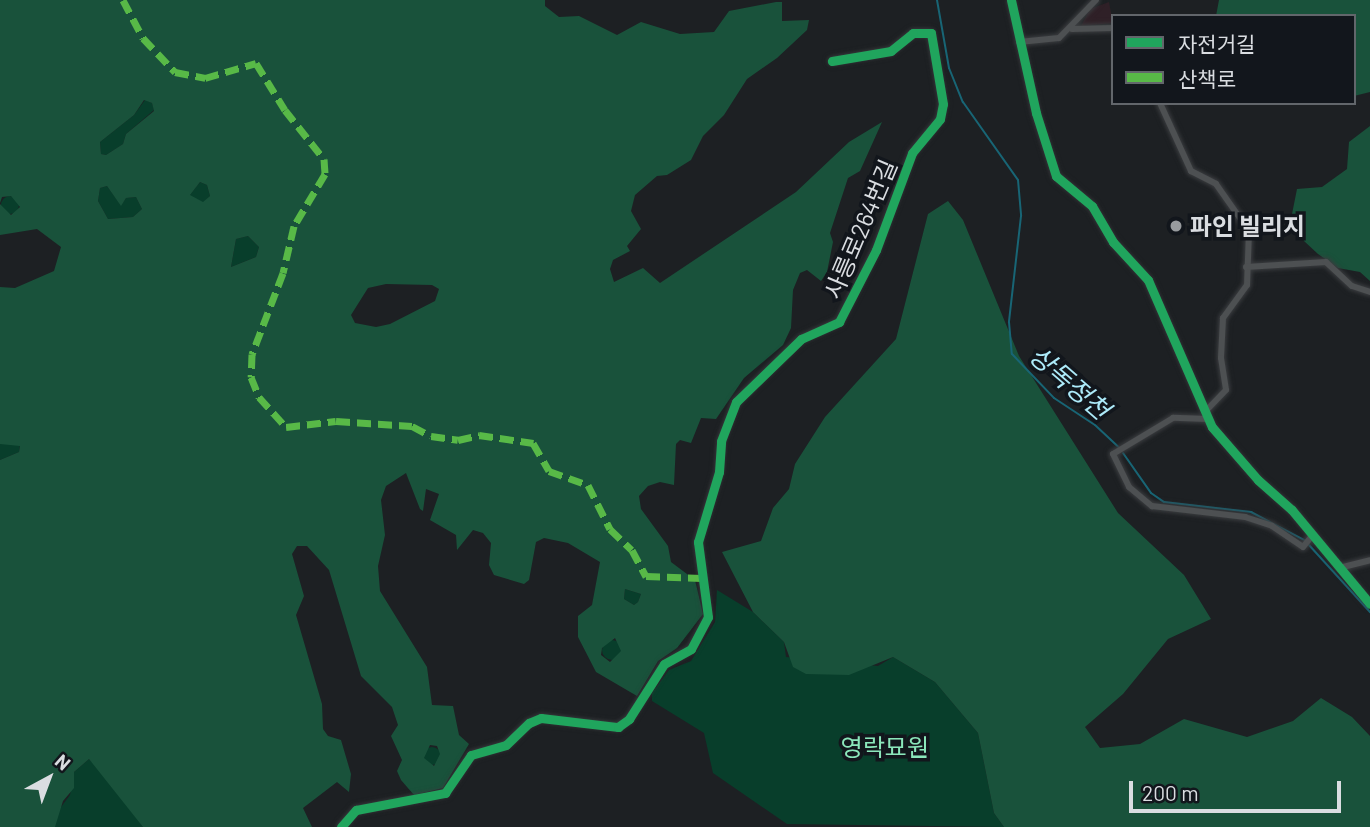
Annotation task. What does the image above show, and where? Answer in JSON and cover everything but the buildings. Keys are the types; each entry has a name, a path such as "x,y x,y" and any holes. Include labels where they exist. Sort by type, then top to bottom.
{"street":[{"path":"1011,0 1018,42 1056,176 1092,206 1113,242 1148,280 1208,419 1233,454 1370,604"},
{"path":"1018,42 1059,38 1072,29 1096,0"},
{"path":"1072,29 1111,28"},
{"name":"사릉로264번길","path":"341,827 356,810 445,793 471,755 506,745 529,723 541,718 618,727 629,719 664,664 691,649 708,617 698,542 719,472 721,441 736,402 801,339 839,322 876,250 912,153 940,118 943,104 932,33 913,33 891,51 832,61"},
{"path":"1161,105 1191,171 1216,184 1249,231 1247,285 1223,318 1221,358 1226,390 1206,411"},
{"path":"1246,267 1326,262 1352,286 1370,292"},
{"path":"1208,419 1173,418 1117,452 1113,458 1129,487 1152,506 1245,517 1272,526 1304,546 1311,538"},
{"path":"1339,568 1370,560"}],"shaded area":[{"path":"1109,2 1111,23 1081,26 1090,9"}],"green space":[{"path":"0,0 545,0 545,6 559,17 579,16 617,35 641,22 680,34 714,32 729,11 776,2 782,2 782,21 809,20 807,30 777,58 747,79 724,115 703,136 691,160 667,175 657,176 635,195 631,211 641,229 627,246 630,251 613,260 610,269 614,282 643,268 660,283 796,192 849,142 882,122 860,171 848,178 830,233 833,242 827,272 821,281 807,270 800,273 793,290 791,328 783,345 744,378 716,419 701,418 691,443 680,440 676,444 674,485 660,482 648,486 639,496 641,509 668,546 671,562 695,580 703,614 677,648 658,661 637,696 596,672 578,637 578,616 592,605 600,562 568,543 544,538 536,542 529,580 524,584 494,575 489,565 491,543 483,533 473,530 457,550 456,535 430,520 439,494 426,489 423,511 406,473 386,486 381,500 385,535 378,566 380,591 427,667 432,705 453,706 459,735 469,744 443,788 414,795 397,771 402,760 391,736 398,725 392,707 361,676 329,570 307,546 297,546 292,554 304,596 296,615 322,704 323,729 328,736 341,740 351,774 349,792 337,782 303,808 312,827 143,827 89,759 74,772 74,788 63,801 55,827 0,827 0,460 19,452 20,446 0,444 0,287 15,288 54,271 61,247 37,229 0,235 0,204 11,215 20,207 11,196 2,197 0,203","holes":["144,100 152,103 154,111 126,134 123,144 106,155 101,154 100,142 134,115","200,182 207,185 210,196 203,202 190,195","107,186 121,206 126,198 136,197 142,209 133,217 108,219 98,201 100,188","248,236 259,247 256,257 231,267 236,239","386,284 432,285 439,289 435,301 390,324 376,327 355,323 351,315 368,288","625,589 641,594 634,605 624,599","615,638 621,651 610,662 601,655 602,648","430,745 437,746 440,754 434,766 424,758"]},
{"path":"1219,0 1370,0 1370,92 1356,96 1356,14 1216,14"},
{"path":"145,100 152,103 154,110 126,134 123,144 106,155 101,154 100,142 134,115"},
{"path":"56,124 64,132 56,140 48,132"},
{"path":"1370,126 1370,281 1360,272 1338,268 1318,254 1304,241 1292,214 1297,189 1322,187 1347,169 1349,142"},
{"path":"200,182 207,185 210,196 203,203 189,196"},
{"path":"107,186 121,205 126,198 136,197 142,209 133,217 108,219 98,201 100,188"},
{"path":"6,196 14,196 19,205 17,212 6,214 1,209 1,201"},
{"path":"948,201 963,220 1019,356 1118,513 1184,575 1211,619 1168,639 1123,694 1085,727 1100,748 1140,744 1184,719 1247,737 1293,721 1321,698 1352,717 1370,736 1370,827 1004,827 994,813 978,733 935,682 893,657 849,675 806,674 793,667 784,642 753,612 722,552 761,541 773,508 789,489 795,464 825,417 896,339 928,214"},
{"path":"248,236 259,247 256,257 231,267 236,239"},
{"path":"0,444 20,445 19,452 0,460"},
{"path":"625,589 641,594 638,602 634,605 624,599"},
{"name":"영락묘원","path":"717,590 753,612 784,642 786,657 878,666 893,657 935,682 978,733 994,813 1004,827 787,824 713,773 704,733 652,701 652,693 669,670 691,661 715,622"},
{"path":"612,640 619,643 622,650 619,657 612,660 605,657 602,650 605,643"},
{"path":"432,747 438,750 441,756 438,762 432,765 426,762 423,756 426,750"},
{"path":"89,759 114,785 143,827 46,827 70,795 74,772"}],"waterway":[{"name":"상독정천","path":"937,0 949,68 963,102 1018,180 1021,216 1009,322 1012,354 1054,398 1095,425 1120,448"},
{"name":"상독정천","path":"1123,453 1151,493 1164,502 1251,512 1306,541"},
{"name":"상독정천","path":"1309,545 1370,612"}],"marked path":[{"path":"123,0 143,38 175,72 205,78 256,63 285,110 324,159 325,174 294,226 283,273 252,354 251,377 259,397 286,427 336,421 412,426 431,436 458,440 479,435 533,443 549,471 588,485 610,529 632,550 646,576 702,578"}],"cycle path":[{"path":"1011,0 1036,113 1056,176 1092,206 1113,242 1148,280 1212,427 1258,480 1292,510 1370,604"},
{"path":"341,827 356,810 445,793 471,755 506,745 529,723 541,718 618,727 629,719 664,664 691,649 708,617 698,542 719,472 721,441 736,402 801,339 839,322 876,250 912,153 940,119 943,104 931,33 913,33 891,51 832,61"}],"place":[{"name":"파인 빌리지","path":"1176,226"}]}
